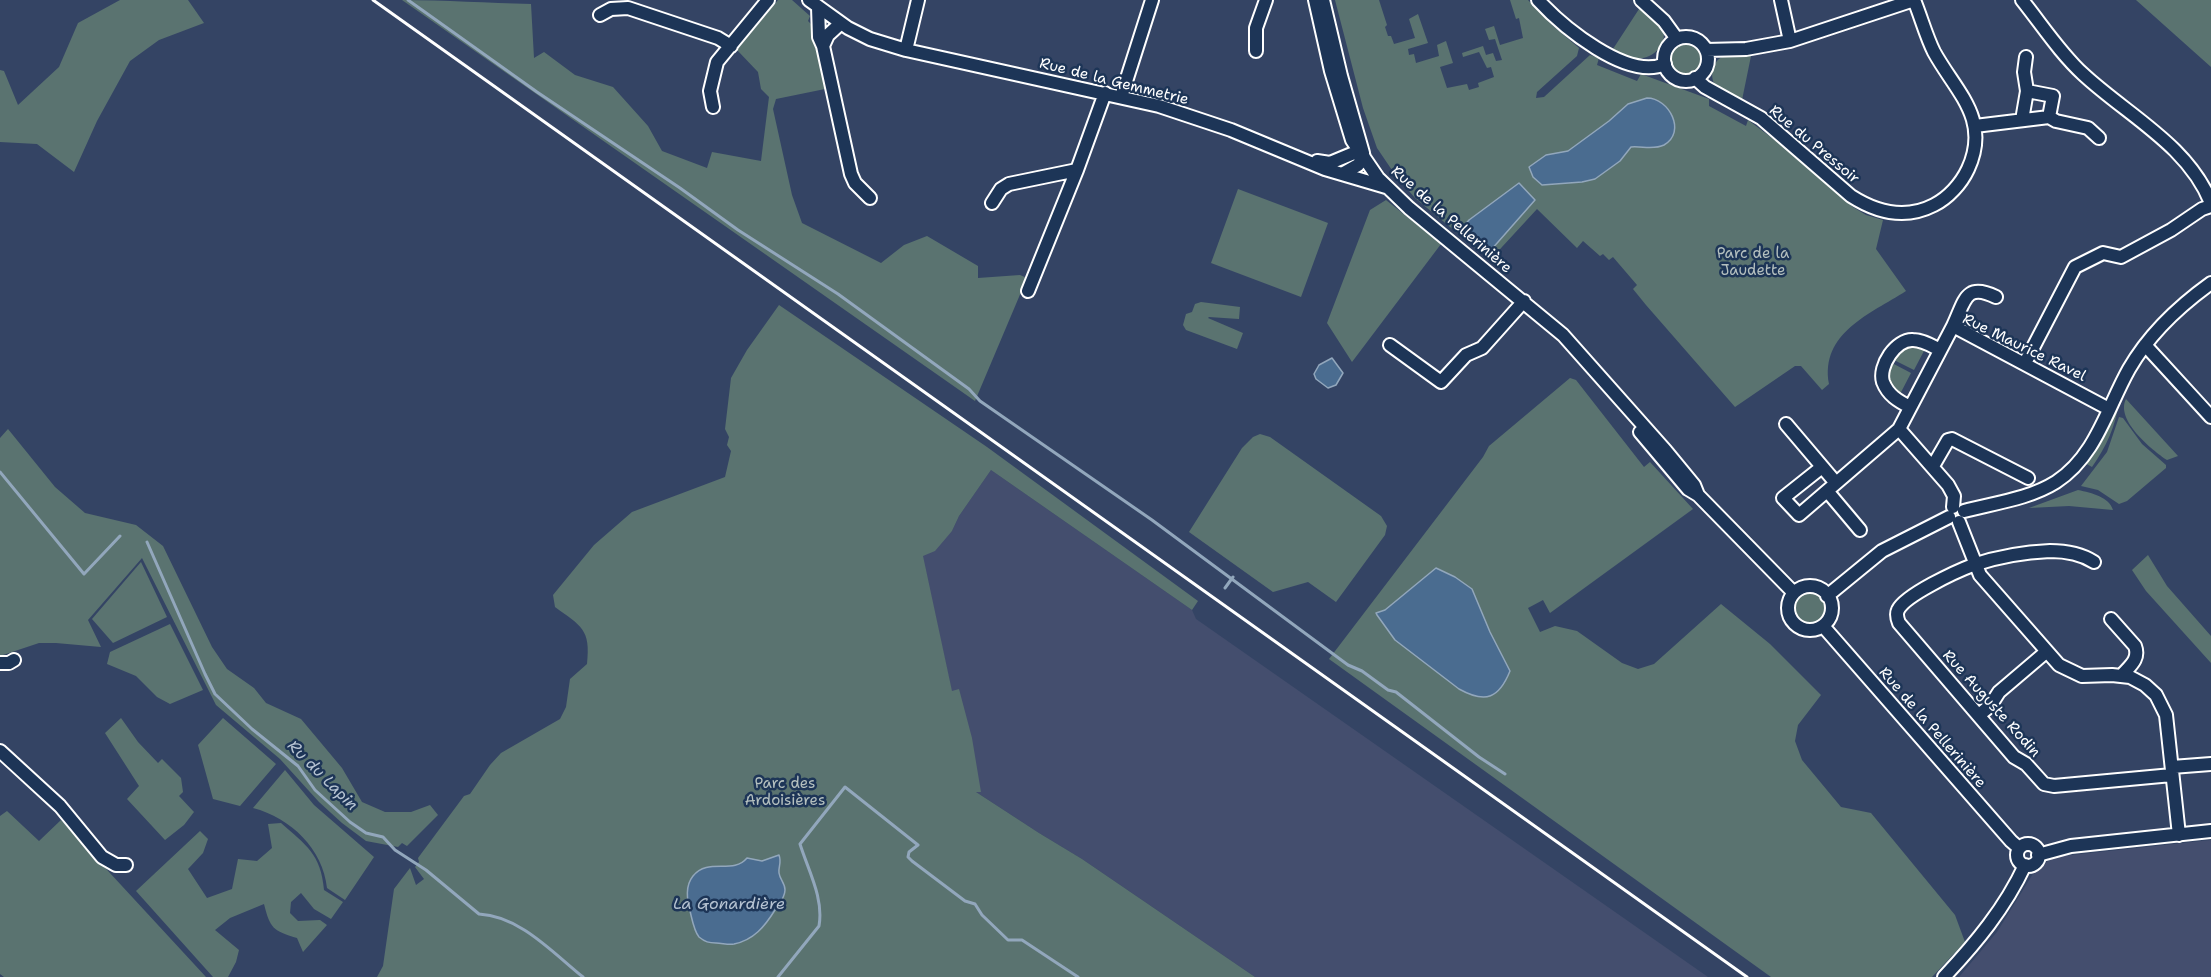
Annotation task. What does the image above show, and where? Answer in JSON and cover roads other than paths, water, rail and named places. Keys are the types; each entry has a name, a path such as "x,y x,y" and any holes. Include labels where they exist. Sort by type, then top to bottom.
{"street":[{"path":"713,107 710,91 717,62 768,0"},
{"path":"906,50 918,0"},
{"path":"1121,97 1152,0"},
{"path":"1256,51 1256,28 1266,0"},
{"name":"Rue de la Pellerinière","path":"1315,0 1331,71 1352,140 1378,178 1409,207 1563,335 1608,387 1613,399 1655,452 1688,489 1698,495 1794,593"},
{"path":"1323,0 1364,157 1358,165 1342,174"},
{"path":"1538,0 1557,21 1593,47 1636,66 1654,68 1665,64"},
{"path":"1641,0 1664,21 1677,39"},
{"path":"1781,0 1790,41"},
{"path":"1706,50 1746,49 1790,41 1914,0"},
{"name":"Rue du Pressoir","path":"1695,78 1705,87 1761,118 1851,196 1876,210 1902,213 1923,210 1941,201 1955,188 1965,173 1973,154 1975,126 1966,100 1934,51 1914,0"},
{"path":"2022,0 2066,57 2081,72 2185,161 2198,176 2211,205 2121,257 2103,253 2075,267 2025,363"},
{"path":"813,3 850,174 855,183 870,198"},
{"name":"Rue de la Gemmetrie","path":"813,3 840,24 870,39 906,50 1159,106 1218,125 1325,169 1387,187"},
{"path":"600,15 611,9 628,8 718,38 731,46"},
{"path":"823,46 828,35 840,24"},
{"path":"1694,38 1706,50 1708,60 1706,66 1703,72 1695,78 1678,79 1670,73 1665,64 1665,51 1677,39 1694,38"},
{"path":"2022,120 2027,91 2024,72 2025,57"},
{"path":"2027,91 2053,96 2049,117"},
{"path":"1028,291 1077,170 1105,93"},
{"path":"1975,126 2049,117 2056,121 2088,128 2099,138"},
{"path":"1346,155 1352,140"},
{"name":"Rue de la Gemmetrie","path":"1309,161 1330,163 1354,153 1364,157"},
{"path":"992,203 1001,189 1009,184 1077,170"},
{"path":"1827,596 1882,551 1956,514 2026,495 2056,482 2088,451 2130,367 2145,345 2175,313 2211,283"},
{"path":"1953,326 1970,293 1983,290 1996,297"},
{"path":"1390,345 1441,382 1466,355 1482,348 1524,301"},
{"name":"Rue Maurice Ravel","path":"1899,429 1953,326 2109,409"},
{"path":"1910,407 1892,397 1882,380 1884,368 1895,347 1911,339 1925,342 1940,350"},
{"path":"2145,345 2211,417"},
{"path":"1786,424 1822,467 1832,488 1860,530"},
{"path":"1822,467 1783,498 1799,515 1899,429 1934,466 1951,489 1956,514 1974,565 1980,575 2046,652 2059,665 2074,674 2091,677 2122,675 2145,685 2160,701 2166,715 2179,835"},
{"path":"1934,466 1948,440 1952,439 2028,478"},
{"path":"1974,565 2018,555 2051,551 2074,553 2094,562"},
{"name":"Rue Auguste Rodin","path":"1974,565 1914,595 1901,606 1897,619 2014,757 2026,764 2046,786 2172,771"},
{"path":"1810,586 1821,590 1827,596 1832,610 1823,626 1808,630 1793,623 1788,608 1794,593 1810,586"},
{"path":"2111,619 2138,651 2135,660 2122,675"},
{"name":"Rue de la Pellerinière","path":"1823,626 2019,848"},
{"path":"1979,715 1990,706 1999,692 2046,652"},
{"path":"0,663 9,663 14,660"},
{"path":"0,751 60,806 102,857 116,865 126,865"},
{"path":"2172,771 2211,764"},
{"path":"1944,977 1975,944 2002,906 2025,866 2034,863 2038,855 2071,846 2211,831"},
{"path":"2025,866 2017,858 2019,848 2026,844 2033,845 2038,855"}],"water":[{"path":"1647,98 1655,99 1668,109 1675,124 1671,139 1664,145 1652,148 1631,147 1620,161 1595,179 1542,185 1533,177 1529,167 1546,155 1568,151 1628,104"},
{"path":"1519,183 1535,200 1491,250 1462,228 1469,220"},
{"path":"1332,358 1343,373 1336,385 1328,388 1316,379 1314,374 1319,365"},
{"path":"1436,568 1472,589 1510,671 1501,687 1490,696 1468,694 1459,689 1395,640 1376,613 1385,610"},
{"name":"La Gonardière","path":"779,855 779,873 785,893 782,901 763,927 753,936 734,944 709,942 699,937 693,925 688,897 688,888 693,876 699,870 713,866 735,865 747,858 762,861"}],"waterway":[{"path":"408,0 738,230 838,294 969,389 980,401 1152,520 1348,665 1362,671 1388,690 1396,692 1479,757 1505,774"},
{"name":"Ru du Lapin","path":"0,472 84,574 120,536"},
{"name":"Ru du Lapin","path":"147,542 215,694 252,729 298,766 315,790 350,822 366,833 383,837 395,850 426,870 479,914 494,916 522,928 583,977"},
{"path":"1225,588 1233,577"},
{"name":"Ru du Lapin","path":"778,977 819,926 817,895 800,844 845,787 918,845 909,852 908,857 912,861 965,901 975,904 982,915 1008,940 1022,940 1078,977"}],"railway":[{"path":"373,0 1747,977"}],"park label":[{"name":"Parc de la Jaudette","path":"1753,262"},
{"name":"Parc des Ardoisières","path":"785,792"}]}
